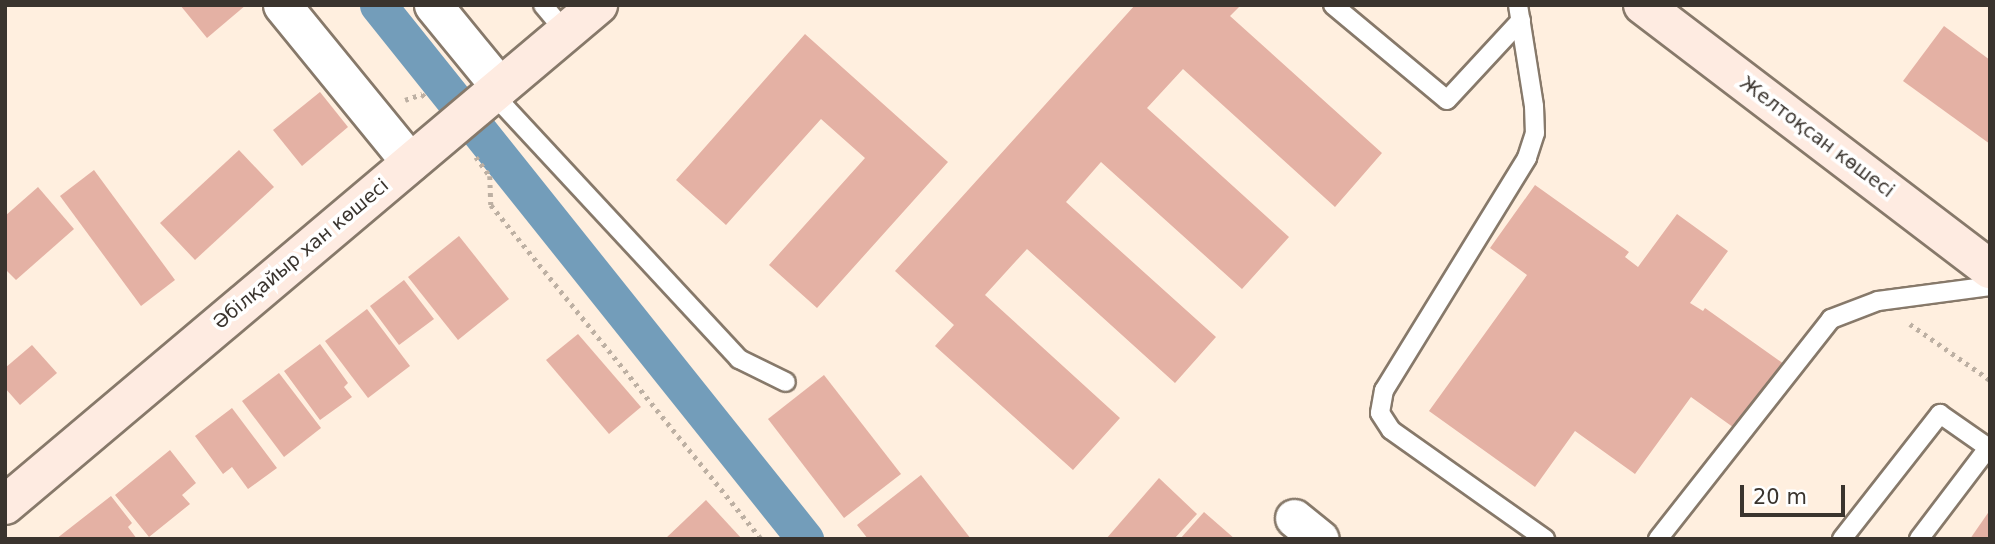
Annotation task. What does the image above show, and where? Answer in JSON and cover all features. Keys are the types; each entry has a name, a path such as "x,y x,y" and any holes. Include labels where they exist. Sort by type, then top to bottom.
{"street":[{"path":"282,5 410,162"},
{"path":"433,5 496,91"},
{"name":"Әбілқайыр хан көшесі","path":"5,505 496,91 554,19 598,5"},
{"name":"Желтоқсан көшесі","path":"1643,5 1990,269"}],"lane":[{"path":"1334,5 1447,100 1519,13"},
{"path":"1519,13 1534,106 1535,133 1527,158 1384,390 1380,413 1391,430 1545,539"},
{"path":"496,91 739,359 786,382"},
{"path":"1658,539 1816,334 1831,319 1878,301 1990,286"},
{"path":"1842,539 1940,415 1989,449 1919,539"}],"path":[{"path":"452,127 490,176 491,205 761,539"},
{"path":"1878,301 1990,380"}],"building":[{"path":"180,5 246,5 207,38"},
{"path":"1135,5 1241,5 1230,16 1382,153 1335,207 1183,69 1147,108 1289,237 1242,289 1101,162 1066,202 1216,337 1175,383 1027,249 985,295 1120,418 1073,470 935,346 954,325 895,271"},
{"path":"1944,26 1990,60 1990,144 1903,81"},
{"path":"805,34 948,162 817,308 769,265 865,158 821,119 726,225 676,180"},
{"path":"320,92 348,127 302,166 273,130"},
{"path":"239,150 274,187 195,260 160,223"},
{"path":"94,170 175,280 141,306 60,196"},
{"path":"1535,185 1629,252 1625,257 1638,267 1677,214 1728,251 1690,303 1703,311 1705,308 1784,364 1737,430 1691,397 1635,474 1575,431 1535,487 1429,411 1527,275 1490,248"},
{"path":"38,187 74,229 16,280 5,269 5,216"},
{"path":"459,236 509,299 458,340 408,277"},
{"path":"404,280 434,319 399,345 370,306"},
{"path":"367,309 410,366 368,398 325,341"},
{"path":"578,334 641,407 609,434 546,360"},
{"path":"320,344 348,383 344,387 352,397 320,420 284,371"},
{"path":"32,345 57,373 20,405 5,388 5,368"},
{"path":"279,373 321,428 284,457 242,401"},
{"path":"824,375 901,474 844,518 768,419"},
{"path":"232,408 277,468 248,489 232,467 223,474 195,436"},
{"path":"170,450 196,483 182,495 190,504 149,537 115,495"},
{"path":"921,475 971,539 868,539 857,525"},
{"path":"1159,478 1197,514 1174,539 1106,539"},
{"path":"111,496 132,523 128,527 137,539 56,539"},
{"path":"706,500 742,539 665,539"},
{"path":"1990,510 1990,539 1970,539"},
{"path":"1204,512 1235,539 1180,539"}],"waterway":[{"path":"378,5 805,539"}]}
